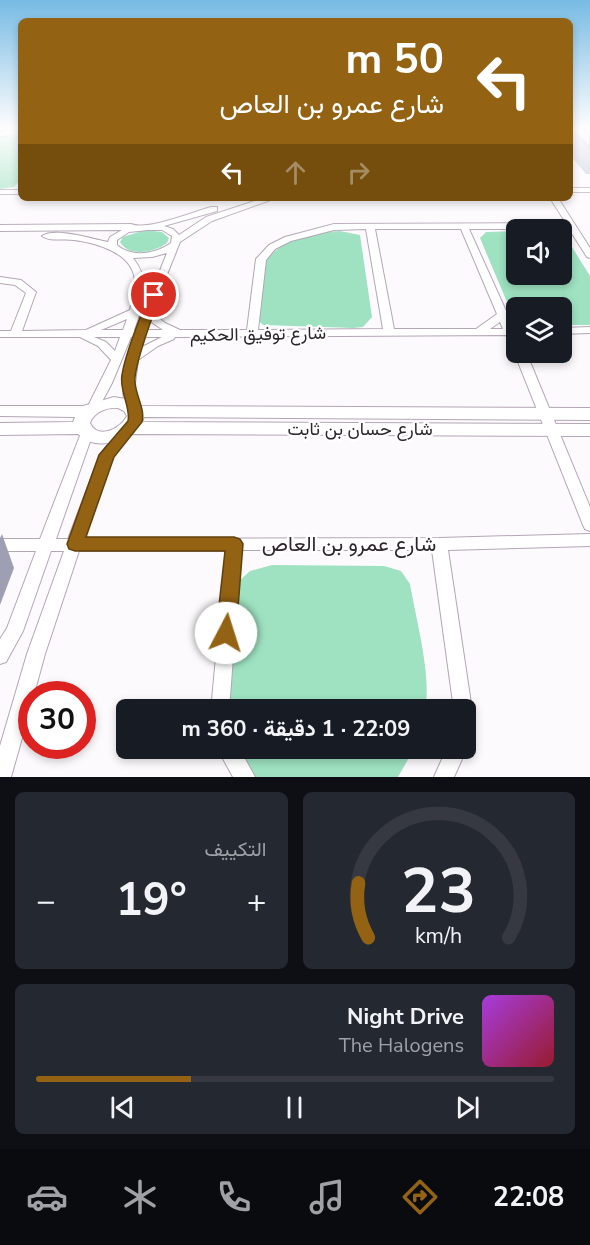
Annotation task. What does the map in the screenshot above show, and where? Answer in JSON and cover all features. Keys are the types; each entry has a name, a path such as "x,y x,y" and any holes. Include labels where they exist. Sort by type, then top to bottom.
{"street":[{"path":"573,189 590,188"},
{"path":"0,192 18,192"},
{"path":"112,246 116,236 144,227 188,218 235,201"},
{"path":"125,254 150,255 166,250 209,219 263,201"},
{"path":"555,201 567,219"},
{"path":"572,226 590,255"},
{"path":"0,228 144,227 169,230 176,236 176,242 147,313 133,358 128,384 130,420 102,464 36,654 1,776"},
{"path":"252,334 258,267 265,253 288,239 334,227 506,227"},
{"path":"370,227 388,332"},
{"path":"464,227 506,320"},
{"path":"0,235 75,237 112,246 125,254 137,268 140,280 140,288 117,359 107,385 87,420 47,544 14,631 0,656"},
{"path":"0,280 18,282 31,292 15,334"},
{"path":"78,335 109,325 133,312"},
{"path":"147,313 161,325 180,335"},
{"path":"476,334 503,315"},
{"path":"572,331 590,330"},
{"name":"شارع توفيق الحكيم","path":"0,334 506,332"},
{"path":"476,334 506,344"},
{"path":"78,335 102,344 117,359"},
{"path":"133,358 153,344 180,335"},
{"path":"524,363 590,525"},
{"path":"0,429 87,420 114,402 130,420"},
{"path":"0,411 87,420 106,437 130,420"},
{"name":"شارع حسان بن ثابت","path":"547,422 590,414"},
{"name":"شارع حسان بن ثابت","path":"130,420 547,422 590,430"},
{"name":"شارع عمرو بن العاص","path":"0,545 439,544 590,540"},
{"path":"221,699 234,544"},
{"path":"439,544 461,699"},
{"path":"234,759 245,777"},
{"path":"444,777 452,759"}],"green space":[{"path":"0,165 18,165 18,182 14,187 0,189"},
{"path":"145,230 162,232 169,238 167,243 156,249 136,252 124,247 120,242 123,237"},
{"path":"340,231 360,235 372,317 363,327 353,328 263,325 258,320 264,262 271,254 289,243 309,235"},
{"path":"506,231 506,285 572,285 572,247 590,276 590,325 572,325 572,297 506,297 506,300 480,238 486,232"},
{"path":"272,565 384,566 401,571 410,584 425,665 427,699 228,699 238,582 250,571"},
{"path":"240,759 408,759 398,777 255,777"}],"route":[{"path":"154,295 128,375 128,391 131,407 135,411 135,422 124,432 107,455 75,544 234,544 226,633"}]}
